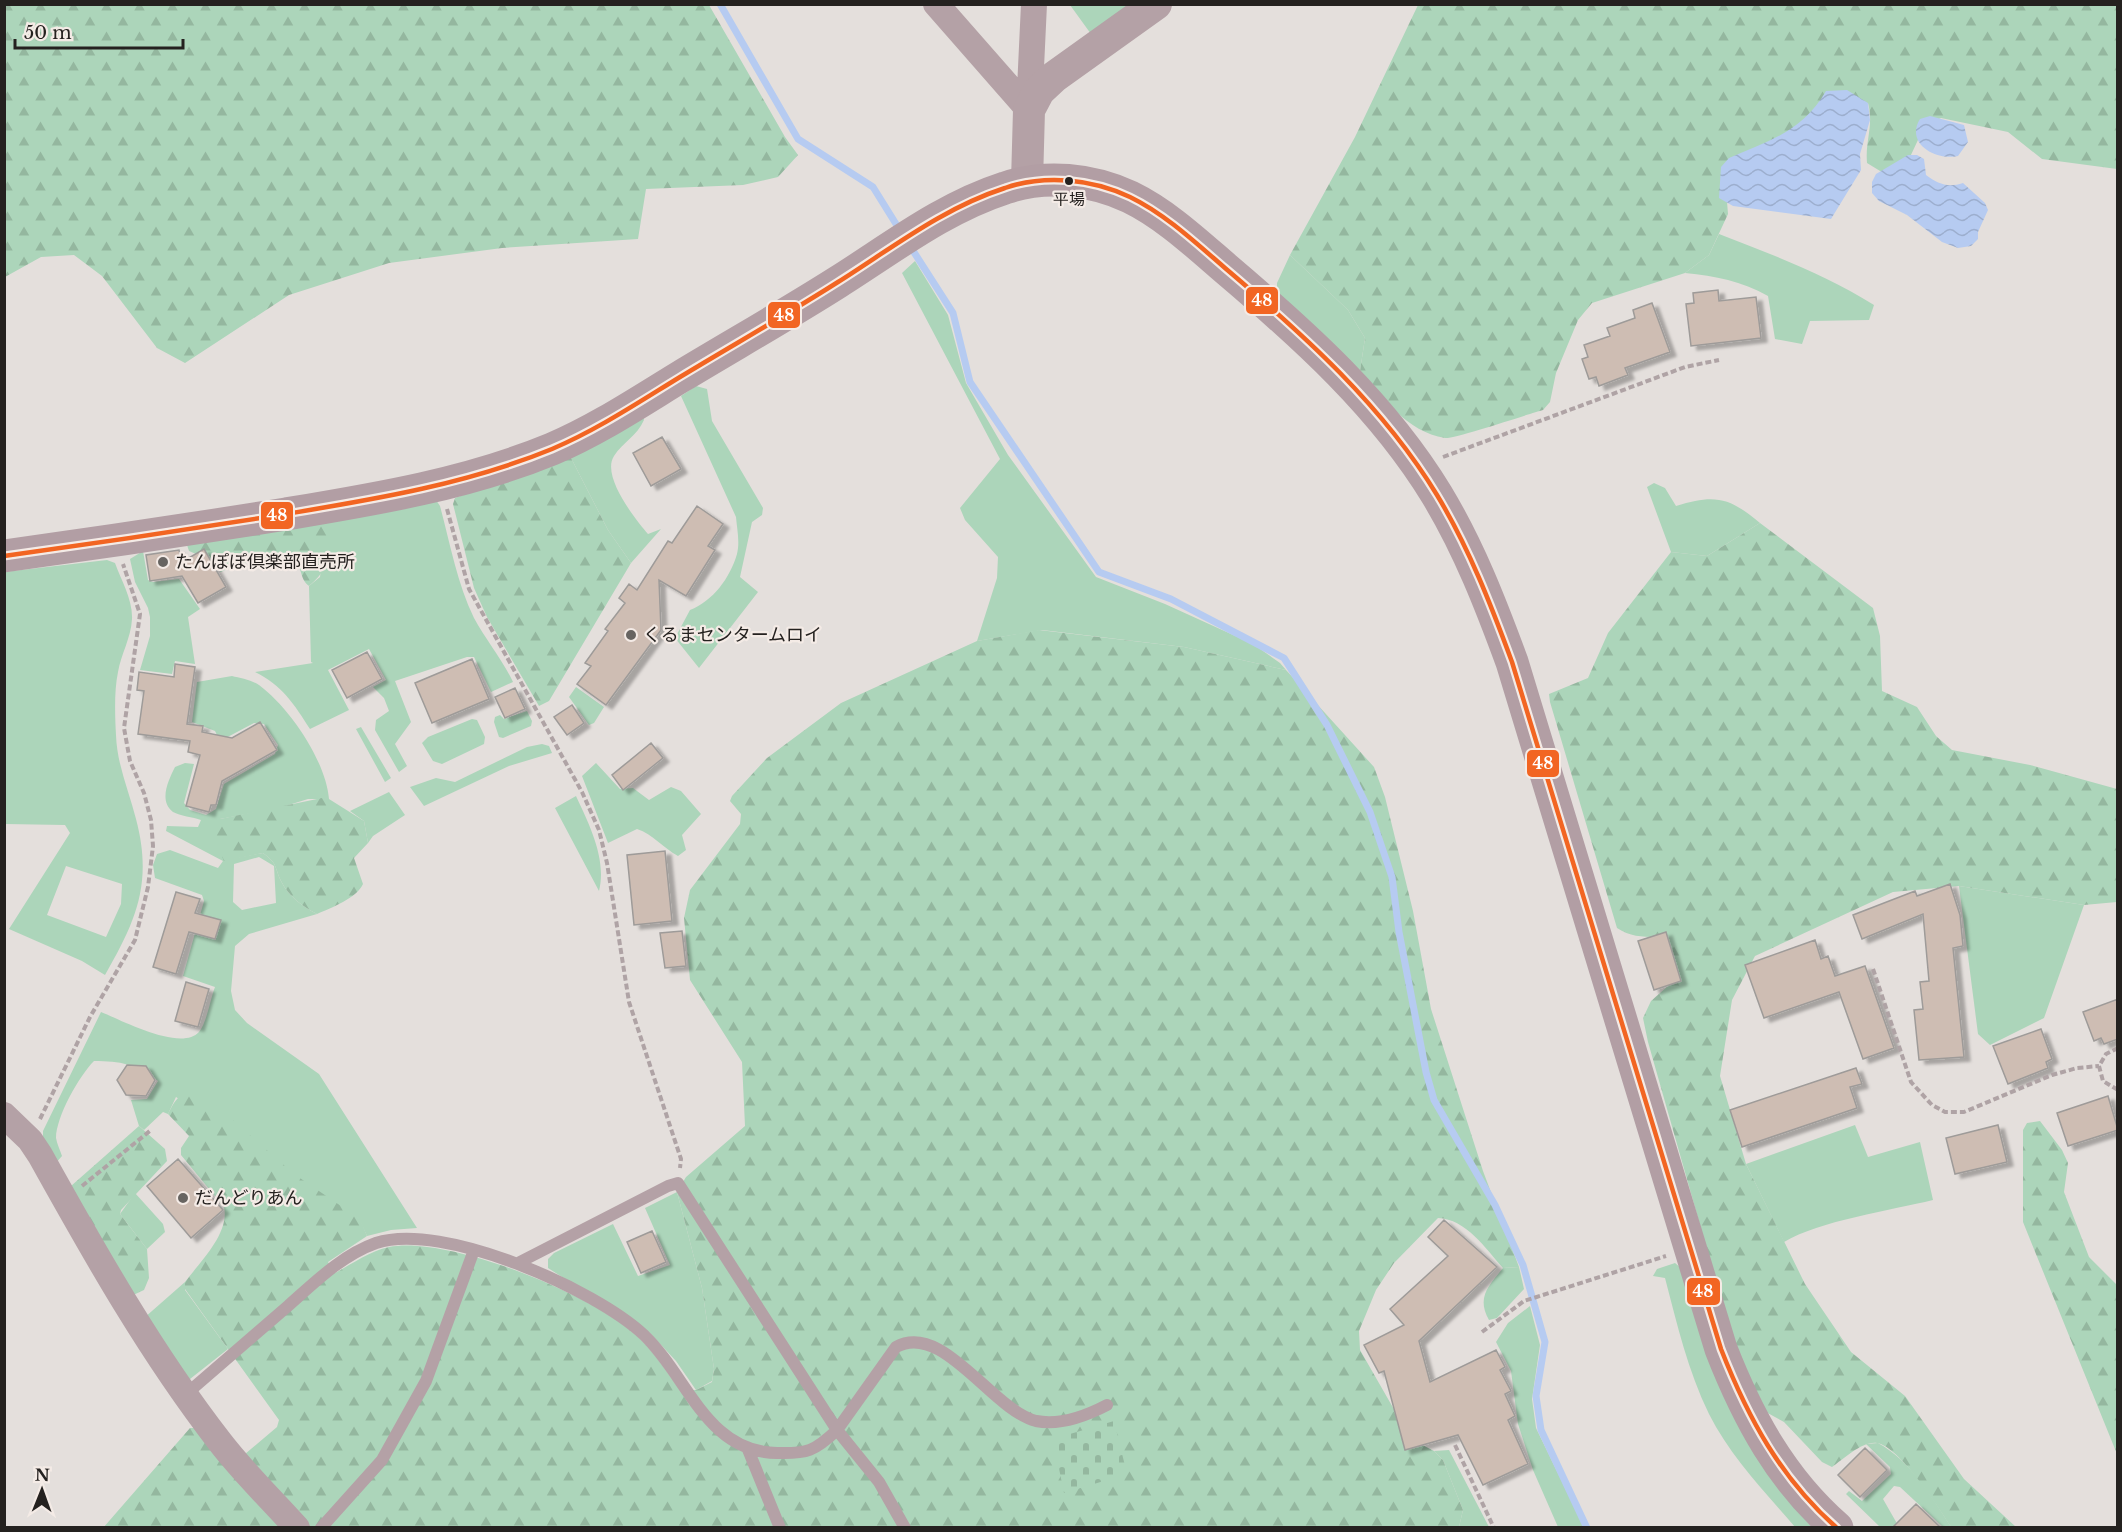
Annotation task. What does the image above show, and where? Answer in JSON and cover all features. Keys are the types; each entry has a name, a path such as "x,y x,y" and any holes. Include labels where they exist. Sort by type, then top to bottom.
{"main road":[{"path":"4,556 114,541 389,497 441,485 553,448 606,422 838,282 933,220 980,197 1027,182 1078,181 1131,198 1190,238 1256,295 1358,390 1420,469 1458,533 1478,575 1512,662 1721,1349 1755,1426 1780,1467 1811,1505 1837,1527"}],"street":[{"path":"936,4 1029,110"},
{"path":"1027,182 1034,4"},
{"path":"1029,110 1040,91 1054,77 1156,4"},
{"path":"4,1115 30,1140 115,1290 185,1395 222,1445 297,1527"}],"lane":[{"path":"518,1263 678,1183 837,1430 861,1456 905,1527"},
{"path":"185,1395 326,1273 360,1250 400,1239 422,1239 474,1250 518,1263 571,1289 643,1334 671,1366 713,1427 735,1444 764,1453 799,1454 819,1448 837,1430 896,1347 906,1342 927,1343 944,1352 1019,1415 1037,1421 1059,1422 1089,1414 1107,1405"},
{"path":"321,1527 382,1460 426,1381 474,1250"},
{"path":"747,1447 780,1527"}],"path":[{"path":"1420,469 1446,456 1685,367 1719,360"},
{"path":"441,485 469,589 582,792 599,830 607,863 629,1002 681,1158 678,1183"},
{"path":"30,1140 90,1017 135,940 148,887 153,846 151,820 144,793 130,761 124,728 140,614 114,541"},
{"path":"1873,969 1911,1082 1932,1105 1946,1112 1964,1112 2052,1075 2077,1068 2099,1066"},
{"path":"2118,1048 2106,1054 2099,1066 2103,1081 2118,1090"},
{"path":"65,1200 151,1130"},
{"path":"1482,1332 1524,1300 1690,1249"},
{"path":"1455,1445 1494,1527"}],"green space":[{"path":"5,4 709,5 785,137 798,155 778,177 743,185 646,189 638,239 502,248 389,263 289,295 185,363 157,348 102,276 74,255 41,257 5,277"},
{"path":"1070,5 1136,5 1091,34"},
{"path":"1418,5 2117,5 2117,169 2042,159 2008,132 1941,118 1925,125 1910,157 1885,174 1867,163 1870,119 1868,103 1726,189 1728,214 1709,255 1685,273 1592,303 1578,320 1556,373 1550,402 1543,410 1445,438 1419,429 1407,421 1377,392 1360,371 1365,338 1348,310 1290,255 1355,137"},
{"path":"1719,234 1798,266 1855,294 1874,305 1869,320 1810,321 1802,344 1775,339 1768,296 1748,286 1728,280 1685,273 1709,255"},
{"path":"1290,255 1348,310 1365,338 1360,371 1277,294 1277,283"},
{"path":"915,261 948,315 966,383 1008,455 1096,577 1165,604 1253,644 1286,670 1184,647 1042,630 977,641 997,578 998,557 965,520 960,508 1000,459 902,273"},
{"path":"696,386 707,389 712,421 763,508 762,515 752,522 740,577 758,592 699,668 675,638 690,610 706,601 720,588 734,563 738,540 736,517 681,396"},
{"path":"643,416 641,426 614,456 611,464 616,486 635,518 648,534 661,529 631,563 608,530 570,456"},
{"path":"570,456 608,530 631,563 549,701 539,706 487,617 474,588 453,504 455,498"},
{"path":"1654,483 1665,488 1676,506 1701,500 1721,500 1739,508 1760,523 1707,556 1671,552 1647,487"},
{"path":"436,500 440,506 458,577 468,605 513,682 491,692 474,657 467,657 395,681 411,722 395,744 407,766 399,772 375,730 376,720 389,711 384,698 373,687 386,680 369,649 328,670 349,710 310,729 293,703 280,689 255,672 313,663 311,662 309,586 320,577 327,523"},
{"path":"327,523 331,541 329,558 322,573 309,586 304,580 297,560 289,555 258,559 221,572 203,557 189,551 187,545"},
{"path":"1760,523 1873,608 1880,636 1882,691 1917,707 1936,736 1952,750 2030,765 2117,789 2117,902 2084,905 1959,886 1893,892 1755,956 1732,1000 1720,1076 1746,1164 1805,1284 1851,1352 1905,1396 1964,1479 2016,1527 1951,1527 1918,1479 1897,1455 1886,1447 1877,1443 1865,1445 1832,1467 1822,1462 1784,1422 1764,1411 1748,1378 1725,1313 1643,1018 1651,1001 1677,978 1664,937 1634,935 1617,928 1550,702 1549,694 1588,678 1608,633 1671,552 1707,556"},
{"path":"143,551 148,580 153,582 179,579 200,609 188,617 195,664 175,661 172,674 140,670 150,636 150,617 135,582 130,559"},
{"path":"107,560 115,563 131,605 131,626 119,665 115,704 119,757 141,842 142,882 133,919 105,975 82,961 9,929 70,833 65,825 5,824 4,572","holes":["66,866 122,884 121,904 106,937 47,915"]},
{"path":"1039,630 1184,647 1286,670 1374,767 1385,797 1413,911 1431,1009 1483,1171 1519,1267 1503,1268 1466,1229 1438,1218 1394,1263 1376,1290 1359,1331 1360,1350 1411,1439 1434,1451 1443,1460 1463,1510 1459,1527 305,1527 245,1454 277,1427 279,1420 185,1289 185,1282 218,1237 225,1217 224,1207 181,1155 181,1148 189,1136 168,1114 177,1099 188,1092 200,1091 294,1174 360,1219 367,1236 328,1262 335,1273 368,1255 389,1247 415,1246 447,1250 482,1259 556,1287 617,1321 644,1343 680,1390 696,1390 712,1382 714,1369 702,1288 677,1192 686,1177 745,1126 742,1062 690,980 684,918 690,890 740,824 741,814 730,801 732,796 767,758 841,703 977,641"},
{"path":"232,676 256,683 270,695 294,721 304,736 321,768 329,799 308,799 279,808 220,819 224,860 263,853 273,863 288,892 317,914 249,934 235,946 231,991 235,1010 247,1023 319,1074 417,1228 391,1230 367,1236 359,1219 176,1097 168,1114 163,1112 144,1130 139,1126 131,1100 147,1099 158,1081 135,1067 120,1063 94,1061 82,1076 69,1097 60,1119 56,1138 62,1156 55,1164 43,1142 43,1131 101,1012 165,1037 179,1038 190,1037 199,1032 206,1017 215,987 183,976 204,901 202,895 155,878 153,865 157,854 170,850 218,868 223,861 166,831 167,826 198,827 201,820 173,812 166,802 166,790 175,767 185,763 194,764 184,803 190,810 206,815 216,809 224,784 275,754 278,745 264,724 254,723 220,741 215,731 192,722 197,682","holes":["259,857 274,866 276,903 242,910 233,902 234,864"]},
{"path":"576,687 604,707 594,723 589,725 569,697"},
{"path":"527,711 532,721 531,726 503,738 499,737 494,722 495,717 500,715 504,719"},
{"path":"472,719 477,720 485,737 484,744 442,764 433,761 422,743 428,737"},
{"path":"361,727 391,778 385,782 356,729"},
{"path":"542,744 549,746 552,753 509,766 424,806 410,787 436,778 455,782 527,747"},
{"path":"596,763 620,789 633,788 649,800 671,787 681,791 701,814 682,835 686,850 678,856 648,834 637,829 608,843 582,776"},
{"path":"389,792 405,815 373,836 368,843 364,821 350,811"},
{"path":"576,796 599,854 601,879 599,891 555,808"},
{"path":"322,798 329,799 364,821 368,843 354,858 363,884 350,898 317,914 288,892 273,863 263,853 224,861 211,832 220,819"},
{"path":"1959,886 2084,905 2044,1018 1990,1045 1978,1034"},
{"path":"2040,1121 2062,1150 2068,1163 2064,1192 2089,1257 2117,1285 2117,1454 2023,1222 2023,1130 2027,1123"},
{"path":"1855,1125 1868,1157 1920,1142 1933,1200 1836,1222 1784,1242 1746,1164"},
{"path":"139,1126 165,1149 167,1161 121,1210 120,1214 147,1249 149,1278 144,1290 129,1297 71,1186"},
{"path":"677,1192 702,1288 714,1369 712,1381 696,1390 676,1361 650,1333 548,1268 548,1259 554,1253 613,1224 638,1276 670,1265 645,1208"},
{"path":"135,1193 163,1224 165,1232 147,1249 120,1214"},
{"path":"1675,1263 1681,1268 1785,1497 1812,1527 1795,1527 1738,1459 1709,1414 1689,1364 1665,1278 1653,1276 1657,1269"},
{"path":"1519,1267 1524,1289 1497,1318 1489,1320 1485,1312 1484,1298 1489,1286 1503,1268"},
{"path":"185,1282 185,1290 228,1349 190,1379 185,1379 144,1318"},
{"path":"1530,1306 1540,1345 1532,1399 1536,1428 1584,1527 1558,1527 1533,1470 1518,1424 1511,1371 1496,1342 1508,1323"},
{"path":"1114,1421 1127,1474 1064,1493 1053,1439"},
{"path":"190,1428 200,1428 285,1528 103,1528"},
{"path":"1878,1443 1911,1470 1951,1527 1943,1527 1900,1487 1894,1486 1883,1499 1899,1527 1880,1527 1846,1494 1849,1491 1862,1501 1891,1474 1890,1467 1866,1444"},
{"path":"1449,1450 1489,1527 1459,1527 1463,1510 1443,1460 1434,1451"}],"water":[{"path":"1847,90 1868,103 1870,120 1860,154 1861,170 1831,219 1733,206 1719,198 1721,167 1729,158 1771,140 1796,125 1817,105 1826,91"},
{"path":"1930,116 1964,125 1968,142 1958,156 1940,156 1919,143 1916,128 1920,119"},
{"path":"1908,155 1917,155 1924,159 1926,175 1930,178 1948,185 1963,183 1985,203 1988,210 1978,232 1978,239 1971,246 1958,248 1942,242 1907,215 1879,201 1872,193 1872,182 1876,174"}],"building":[{"path":"1718,290 1719,301 1756,297 1761,338 1691,346 1686,304 1694,303 1693,293"},
{"path":"1652,303 1670,352 1625,368 1628,375 1599,386 1596,377 1589,379 1582,359 1588,357 1584,345 1610,336 1607,328 1635,318 1633,310"},
{"path":"662,437 681,469 651,486 633,453"},
{"path":"697,506 723,524 708,546 715,550 686,596 659,580 661,630 606,705 577,684 591,666 585,663 608,631 605,629 625,603 619,598 629,584 637,590 668,541 672,543"},
{"path":"204,549 226,587 198,603 182,576 150,581 146,555 179,550 182,562"},
{"path":"367,652 382,679 347,698 332,670"},
{"path":"472,659 489,699 432,723 415,683"},
{"path":"175,664 195,667 187,724 203,726 202,732 232,738 260,722 277,750 222,781 216,805 211,805 209,812 186,806 200,755 188,752 190,741 138,734 144,691 137,690 139,672 174,677"},
{"path":"515,688 525,709 505,718 495,697"},
{"path":"572,705 584,723 567,735 554,717"},
{"path":"651,743 663,758 623,790 612,775"},
{"path":"665,851 672,921 634,925 627,855"},
{"path":"1950,884 1960,915 1963,946 1953,948 1964,1057 1919,1060 1914,1010 1923,1009 1920,982 1929,981 1923,914 1862,939 1853,915 1915,891 1917,896"},
{"path":"176,892 200,899 195,913 221,920 215,939 189,932 176,974 153,967"},
{"path":"682,931 686,966 665,968 660,933"},
{"path":"1666,932 1681,981 1654,990 1638,941"},
{"path":"1815,940 1821,959 1828,956 1835,976 1865,966 1894,1048 1863,1059 1839,992 1764,1018 1745,965"},
{"path":"186,982 209,989 198,1027 175,1021"},
{"path":"2118,999 2118,1039 2104,1044 2101,1038 2094,1041 2083,1012"},
{"path":"2041,1029 2052,1059 2046,1062 2048,1068 2008,1084 1993,1046"},
{"path":"127,1065 146,1066 155,1080 146,1096 126,1095 117,1080"},
{"path":"1856,1068 1862,1084 1850,1087 1857,1108 1742,1147 1730,1110"},
{"path":"2108,1096 2118,1130 2068,1146 2057,1113"},
{"path":"1998,1125 2007,1162 1955,1174 1946,1138"},
{"path":"178,1159 223,1210 191,1238 147,1186"},
{"path":"1444,1220 1497,1267 1419,1341 1430,1382 1496,1350 1505,1367 1500,1370 1511,1391 1505,1394 1515,1416 1508,1420 1528,1464 1483,1485 1458,1435 1405,1450 1384,1371 1379,1373 1364,1345 1404,1325 1390,1309 1448,1256 1428,1237"},
{"path":"652,1231 666,1262 641,1273 627,1242"},
{"path":"1865,1448 1887,1470 1860,1497 1838,1475"},
{"path":"1916,1504 1940,1527 1893,1527"}],"waterway":[{"path":"720,4 798,139 873,187 901,232"},
{"path":"910,246 953,313 970,382 1099,572 1171,599 1284,658 1327,725 1370,812 1392,877 1399,932 1426,1072 1434,1100 1495,1205 1523,1265 1545,1342 1536,1396 1541,1430 1587,1528"}],"transit line":[{"name":"48","path":"4,556 320,508 421,489 487,472 552,449 601,424 818,294 918,230 982,196 1036,181 1068,180 1100,186 1130,197 1168,220 1313,346 1392,431 1416,462 1449,515 1479,577 1512,662 1721,1349 1743,1399 1768,1446 1799,1489 1837,1528"}],"place":[{"name":"平場","path":"1069,181"},
{"name":"たんぽぽ倶楽部直売所","path":"163,562"},
{"name":"くるまセンタームロイ","path":"631,635"},
{"name":"だんどりあん","path":"183,1198"}]}
